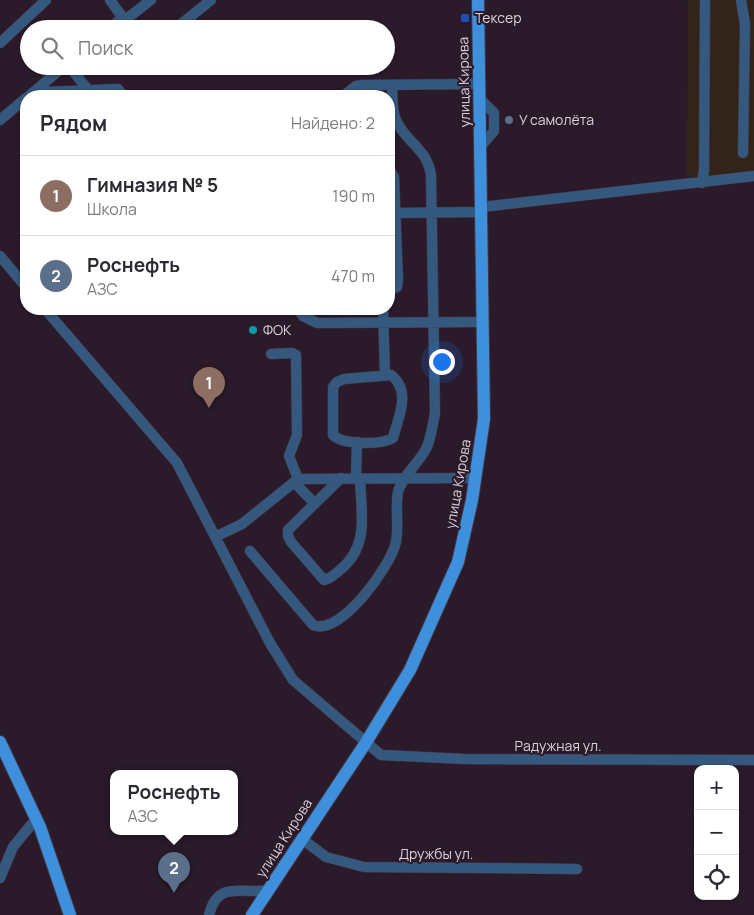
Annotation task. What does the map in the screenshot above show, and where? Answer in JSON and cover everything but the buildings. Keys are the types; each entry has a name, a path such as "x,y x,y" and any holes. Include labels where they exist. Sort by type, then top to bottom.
{"main road":[{"name":"улица Кирова","path":"252,915 365,744 410,670 458,562 476,478 484,419 478,0"},
{"path":"0,742 40,827 70,915"},
{"path":"0,759 31,825 63,915"}],"street":[{"path":"25,20 46,0"},
{"path":"110,0 125,20"},
{"path":"128,20 151,0"},
{"path":"186,20 211,0"},
{"path":"702,183 704,170 705,0"},
{"path":"743,153 745,24 742,2 754,2"},
{"path":"0,43 20,24"},
{"path":"44,90 56,75"},
{"path":"77,75 88,90 119,90"},
{"path":"350,90 356,86 479,84"},
{"path":"392,85 392,90"},
{"path":"0,120 20,103"},
{"path":"250,551 313,624 319,628 326,627 358,601 381,577 392,558 396,541 398,491 427,446 435,413 433,212 429,164 422,151 400,128 395,118"},
{"path":"395,288 397,287 398,280 395,212 482,210 754,176"},
{"path":"0,256 20,280"},
{"name":"Радужная ул.","path":"50,315 177,463 217,536 270,643 293,680 380,755 465,759 754,760"},
{"path":"302,315 317,323 483,322"},
{"path":"383,315 385,376"},
{"path":"271,354 292,353 296,355 297,435 289,456 296,480 315,504"},
{"path":"391,375 402,390 403,401 393,438 388,442 356,442 345,442 334,435 333,387 337,382 344,379 391,375"},
{"path":"341,478 288,530 288,536 324,580 327,580 351,561 358,550 362,521 356,442"},
{"path":"217,536 242,524 296,480 476,478"},
{"path":"0,878 13,848 31,825"},
{"name":"Дружбы ул.","path":"302,839 326,857 364,867 577,868"},
{"path":"209,915 212,903 223,893 234,890 257,892 268,890"}],"shaded area":[{"path":"688,0 754,0 754,172 709,178 687,176"}],"place":[{"name":"Тексер","path":"465,18"},
{"name":"У самолёта","path":"509,120"},
{"name":"ФОК","path":"253,330"},
{"name":"Гимназия № 5","path":"209,408"},
{"name":"Роснефть","path":"174,893"}]}
